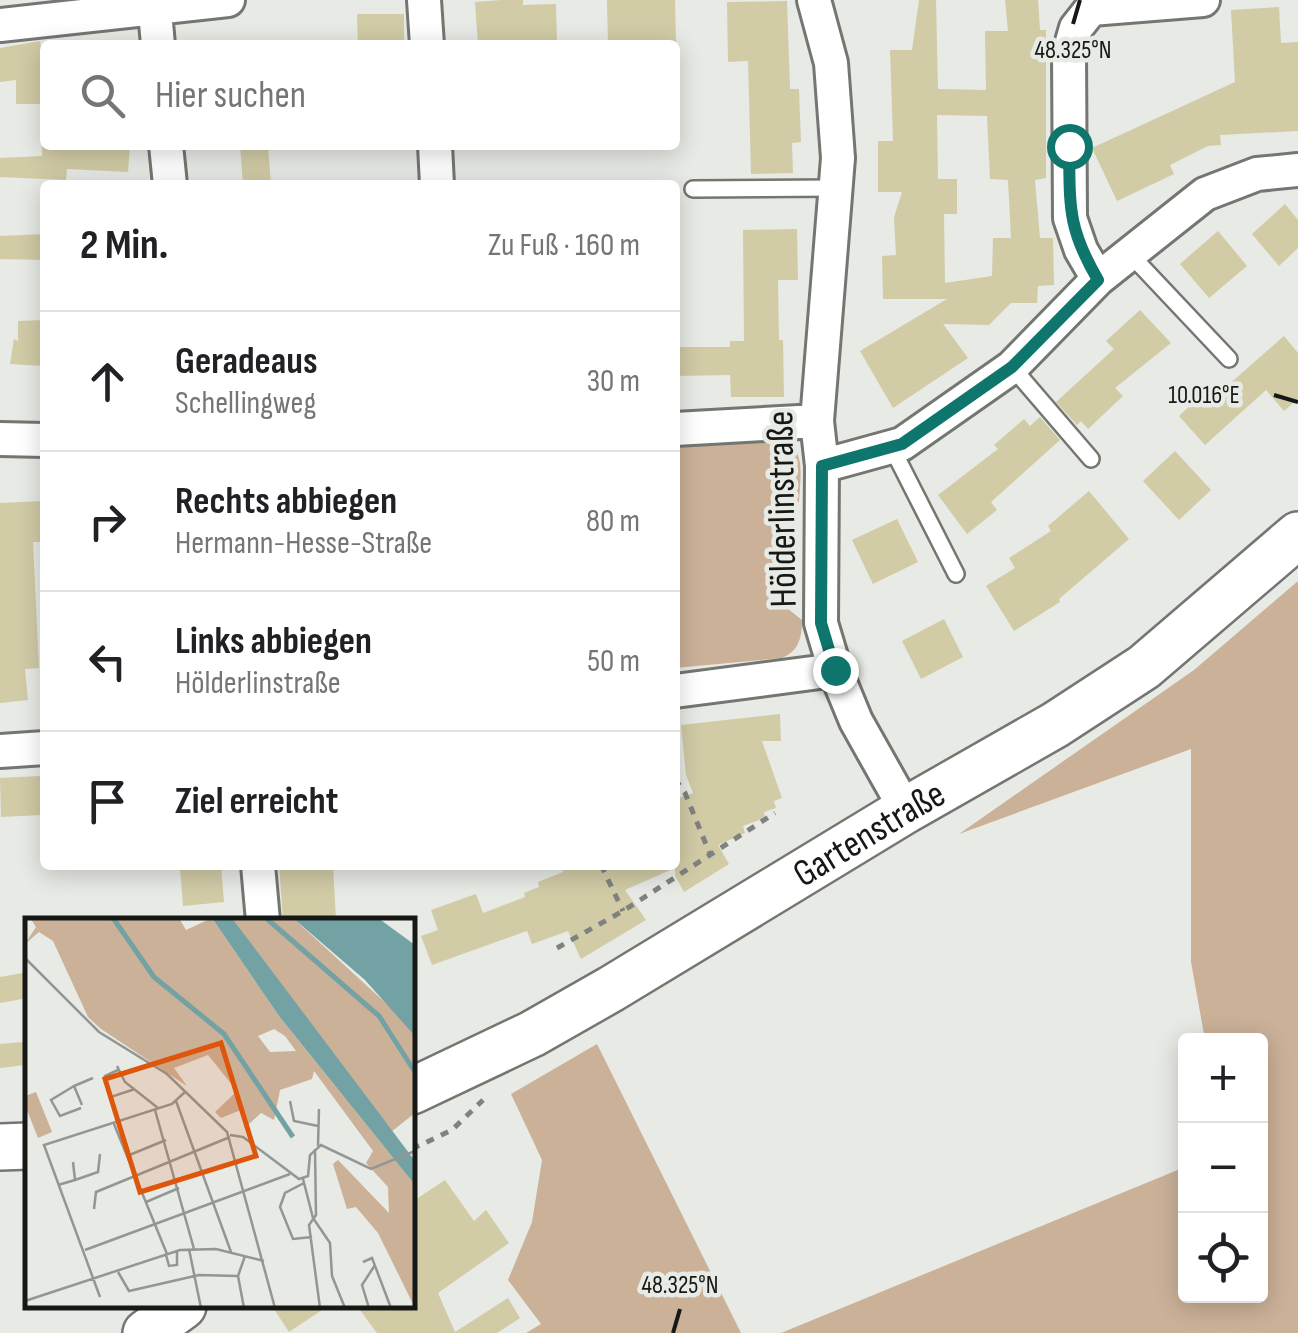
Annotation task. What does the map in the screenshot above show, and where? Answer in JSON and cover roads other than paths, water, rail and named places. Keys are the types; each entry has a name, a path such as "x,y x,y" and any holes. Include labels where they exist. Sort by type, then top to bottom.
{"main road":[{"name":"Gartenstraße","path":"415,1090 518,1041 611,989 906,810 1055,726 1144,667 1298,535"},
{"path":"0,1147 25,1146"},
{"path":"146,1333 180,1308"}],"street":[{"path":"0,25 154,4 228,0"},
{"path":"424,0 428,40"},
{"name":"Hölderlinstraße","path":"814,0 831,63 838,158 817,421 822,466 821,623 856,721 906,810"},
{"path":"1098,280 1081,250 1070,218 1069,52 1076,28 1092,9 1203,0"},
{"path":"154,4 158,40"},
{"path":"166,150 170,180"},
{"path":"435,150 437,180"},
{"path":"822,466 892,448 1012,367 1098,280 1205,194 1257,174 1298,170"},
{"path":"680,429 817,421"},
{"path":"0,439 40,440"},
{"path":"680,690 835,670"},
{"path":"0,751 40,748"},
{"path":"258,870 263,918"}],"lane":[{"path":"692,189 836,188"},
{"path":"1130,252 1229,360"},
{"path":"1012,367 1091,459"},
{"path":"892,448 956,574"}]}
